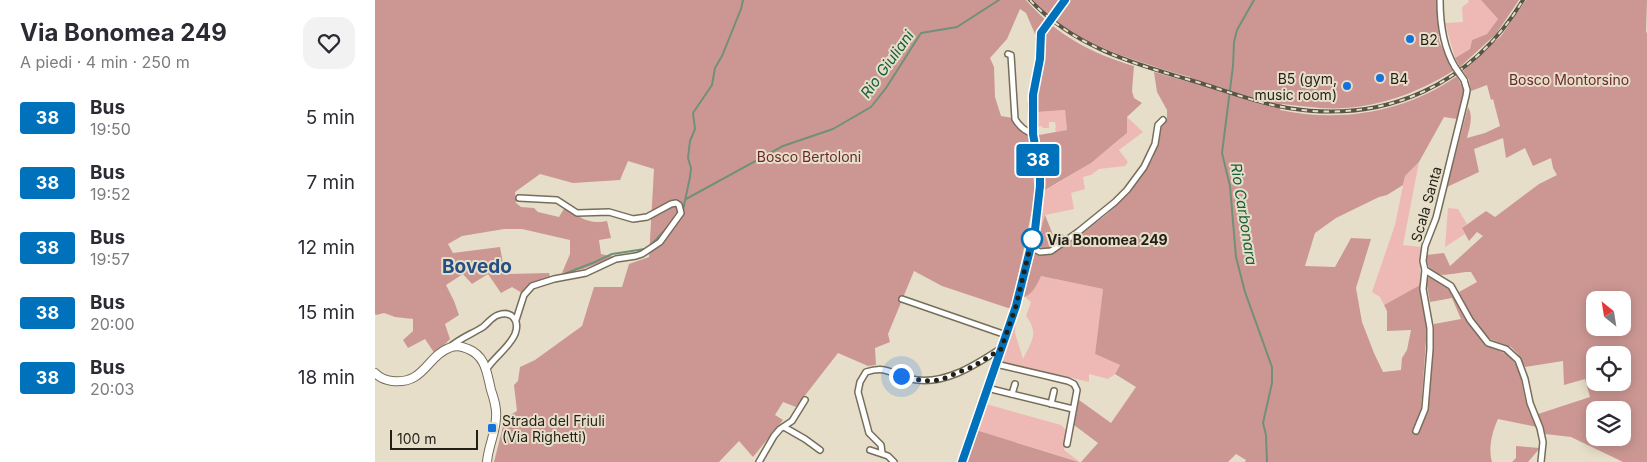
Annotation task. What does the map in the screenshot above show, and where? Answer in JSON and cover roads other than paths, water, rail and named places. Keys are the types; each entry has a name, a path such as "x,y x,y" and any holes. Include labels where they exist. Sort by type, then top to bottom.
{"main road":[{"path":"375,372 381,378 387,380 401,382 409,380 423,371 447,349 461,346 472,351 482,359 487,370 497,417 487,462"}],"street":[{"name":"Scala Santa","path":"1417,431 1425,409 1430,349 1423,289 1425,270 1423,267 1423,254 1436,218 1467,90 1464,80 1455,67 1445,43 1440,14 1440,0"},
{"path":"963,462 1016,306 1036,222 1040,186 1033,134 1033,95 1040,59 1041,33 1063,3"},
{"path":"1009,54 1011,56 1015,119 1023,129 1033,134"},
{"path":"1030,247 1039,252 1051,251 1115,202 1127,190 1144,167 1155,144 1158,125 1163,120"},
{"path":"487,370 491,362 515,333 516,320 524,295 532,286 545,281 586,273 616,259 642,254 660,242 681,213 676,203 647,217 633,219 609,212 577,213 557,200 519,198"},
{"path":"1425,270 1451,286 1468,317 1488,343 1506,349 1518,360 1543,442 1541,462"},
{"path":"902,299 1006,335"},
{"path":"447,349 498,315 509,314 516,320"},
{"path":"882,453 881,445 869,433 858,392 866,372 886,369 910,379 933,381 967,369 1001,349"},
{"path":"996,364 1074,384 1077,390 1067,444"},
{"path":"1012,394 1015,384"},
{"path":"987,388 1073,409"},
{"path":"1051,404 1054,391"},
{"path":"759,462 774,436 792,421 805,400"},
{"path":"784,427 820,450"},
{"path":"870,450 882,453 895,462"}],"waterway":[{"path":"683,210 691,168 688,158 690,141 695,129 693,113 712,85 715,68 722,56 743,0"},
{"name":"Rio Giuliani","path":"686,199 783,146 833,129 871,107 886,88 921,33 957,27 999,0"},
{"name":"Rio Carbonara","path":"1254,0 1237,30 1234,42 1233,66 1222,153 1230,186 1236,257 1245,292 1272,367 1272,383 1263,423 1266,435 1267,462"},
{"path":"649,247 668,227"},
{"path":"564,274 612,254 645,249"}],"railway":[{"path":"1030,0 1065,30 1084,41 1146,67 1263,103 1288,108 1324,111 1358,110 1392,103 1423,92 1452,76 1478,55 1502,30 1523,0"}],"place":[{"name":"B2","path":"1410,39"},
{"name":"B4","path":"1380,78"},
{"name":"B5 (gym, music room)","path":"1347,86"},
{"name":"Via Bonomea 249","path":"1032,239"},
{"name":"Strada del Friuli (Via Righetti)","path":"492,428"}],"district":[{"name":"Bovedo","path":"477,266"}],"park label":[{"name":"Bosco Montorsino","path":"1569,79"},
{"name":"Bosco Bertoloni","path":"809,156"}]}
